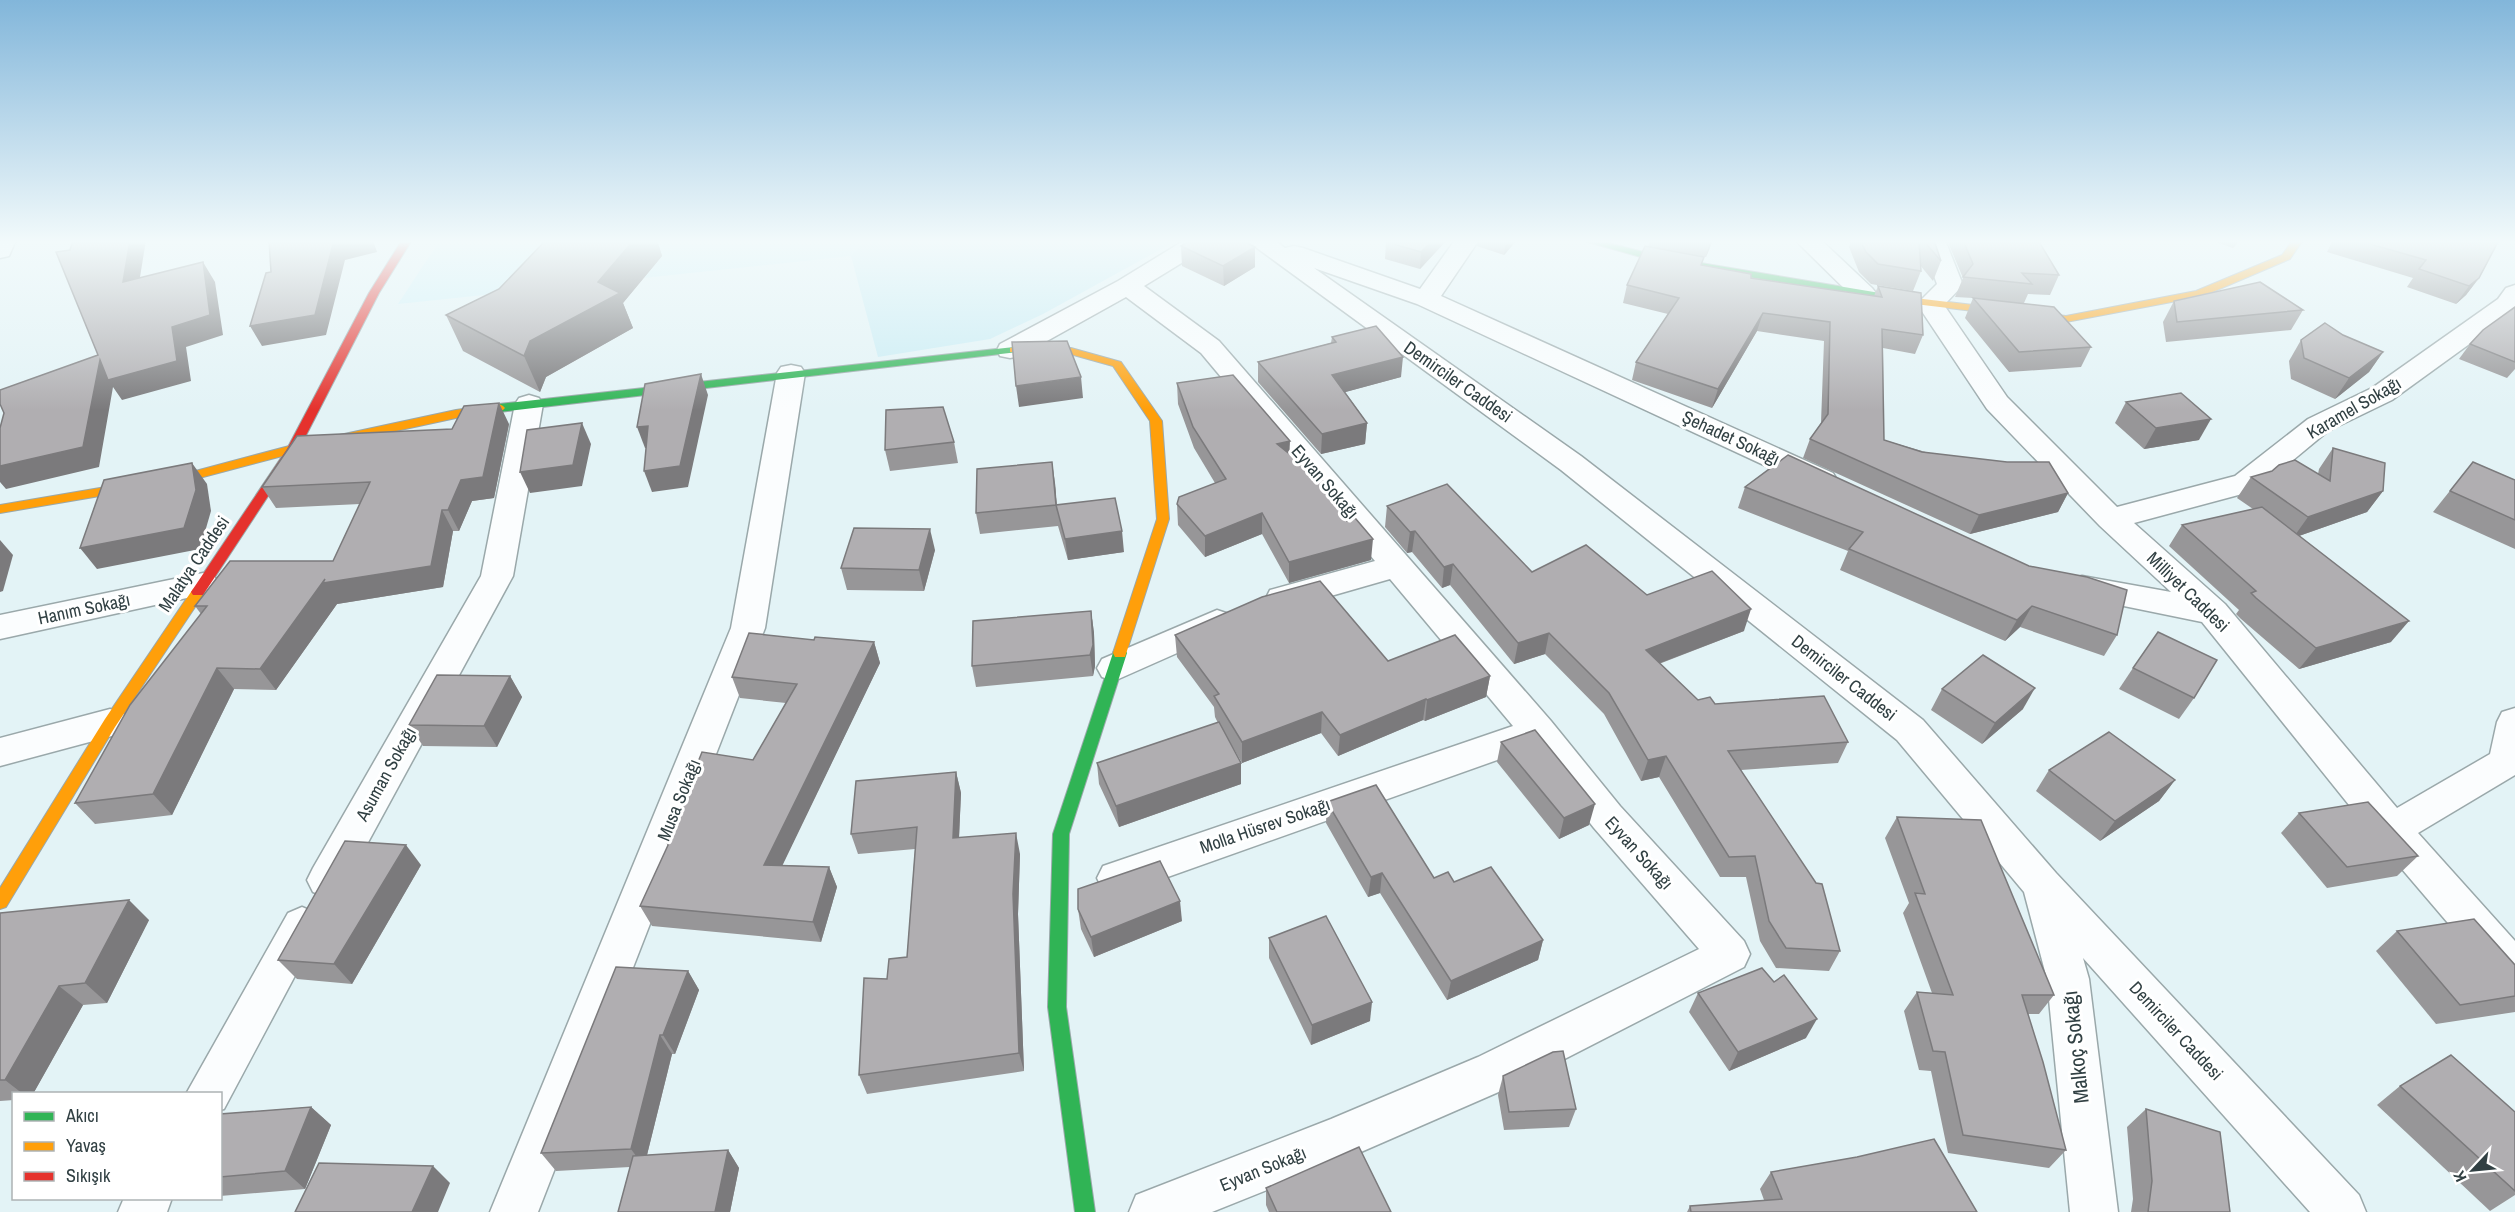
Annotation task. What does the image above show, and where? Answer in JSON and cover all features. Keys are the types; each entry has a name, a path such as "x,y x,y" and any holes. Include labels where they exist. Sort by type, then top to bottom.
{"street":[{"name":"Malatya Caddesi","path":"0,902 111,723 293,448 372,297"},
{"path":"1010,350 1108,297"},
{"name":"Eyvan Sokağı","path":"1141,297 1210,347 1538,731 1607,817 1729,954 1494,1072 1338,1139 1153,1212"},
{"name":"Demirciler Caddesi","path":"1337,297 1571,463 1910,730 2042,885 2342,1212"},
{"name":"Şehadet Sokağı","path":"1419,297 1848,492"},
{"path":"1885,297 1930,304 2066,319 2185,297"},
{"path":"1930,304 1938,297"},
{"name":"Karamel Sokağı","path":"2111,519 2246,483 2318,425 2382,394 2508,304 2513,297"},
{"name":"Milliyet Caddesi","path":"1930,304 1997,403 2111,519 2213,612 2392,830 2515,971"},
{"path":"0,509 188,477 293,448 456,414 529,404 1010,350 1071,351 1117,364 1156,422 1163,519 1061,834 1057,1007 1085,1212"},
{"name":"Musa Sokağı","path":"514,1212 748,628 791,373"},
{"name":"Asuman Sokağı","path":"209,1092 497,576 529,404"},
{"path":"1114,668 1250,608 1397,566"},
{"path":"2053,581 2213,612"},
{"name":"Hanım Sokağı","path":"0,627 203,584"},
{"path":"2392,830 2507,762 2515,722"},
{"path":"0,752 111,723"},
{"name":"Molla Hüsrev Sokağı","path":"1059,898 1538,731"},
{"name":"Malkoç Sokağı","path":"2042,885 2068,979 2094,1212"}],"shaded area":[{"path":"403,297 468,297 398,304"},
{"path":"862,297 1075,297 990,339 878,357"}],"building":[{"path":"74,297 208,297 210,315 172,327 177,361 108,380 100,360 83,447 0,466 0,428 4,413 0,404 0,390 98,355"},
{"path":"259,297 320,297 315,315 250,326"},
{"path":"484,297 613,297 530,341 524,356 446,315"},
{"path":"1673,297 1921,297 1923,335 1882,329 1884,440 1922,452 2007,462 2049,462 2068,493 1979,515 1810,439 1828,414 1830,322 1763,313 1718,389 1636,362 1679,298"},
{"path":"2194,297 2282,297 2303,310 2177,322 2174,301"},
{"path":"1973,298 2054,307 2091,347 2019,352"},
{"path":"2515,307 2515,362 2470,344 2483,330"},
{"path":"2325,323 2343,335 2383,352 2349,378 2304,358 2301,340"},
{"path":"1376,326 1403,357 1332,375 1367,423 1322,434 1258,362 1336,342 1332,337"},
{"path":"1067,341 1081,377 1016,386 1012,342"},
{"path":"701,374 680,466 644,471 648,426 637,427 645,384"},
{"path":"1233,375 1290,441 1277,444 1323,481 1347,521 1355,518 1373,539 1289,562 1262,513 1205,536 1177,504 1179,497 1226,479 1193,427 1177,383"},
{"path":"2181,393 2211,419 2156,428 2126,402"},
{"path":"499,403 483,477 461,480 448,510 442,510 431,566 323,583 325,579 260,669 217,668 153,794 75,803 130,705 207,606 195,606 230,561 333,561 370,482 262,487 297,436 452,429 464,406"},
{"path":"943,407 954,442 885,450 886,410"},
{"path":"582,423 573,465 520,472 527,430"},
{"path":"2333,448 2385,463 2383,491 2308,517 2251,477 2272,471 2279,465 2295,460 2330,481"},
{"path":"1788,455 2029,566 2087,577 2127,590 2117,635 2032,606 2017,620 1849,549 1863,532 1745,487"},
{"path":"1052,462 1056,505 976,513 977,469"},
{"path":"2473,462 2515,480 2515,520 2450,491"},
{"path":"192,463 196,490 184,528 80,548 104,480"},
{"path":"1447,484 1532,572 1586,545 1647,595 1712,571 1751,609 1646,650 1698,700 1710,697 1715,704 1824,696 1848,742 1728,751 1816,883 1822,884 1840,951 1786,948 1769,921 1755,856 1729,857 1666,756 1648,760 1609,693 1549,633 1518,643 1453,564 1444,567 1415,531 1410,532 1387,506"},
{"path":"1115,498 1122,531 1065,539 1056,505"},
{"path":"2262,507 2409,621 2316,648 2256,598 2251,593 2256,591 2182,525"},
{"path":"854,528 930,529 919,570 841,568"},
{"path":"1320,581 1388,661 1455,635 1490,676 1426,699 1340,735 1322,712 1242,742 1214,696 1219,694 1175,635 1262,597"},
{"path":"1091,611 1093,645 1090,655 972,666 973,621"},
{"path":"2158,632 2217,660 2194,698 2133,668"},
{"path":"749,633 814,640 815,637 874,642 764,865 829,867 813,922 640,906 669,843 666,842 702,752 753,760 797,684 732,677"},
{"path":"1983,655 2035,688 1995,723 1942,689"},
{"path":"437,675 510,676 484,726 409,725"},
{"path":"1219,722 1241,763 1116,806 1097,763"},
{"path":"1535,730 1595,804 1564,818 1501,742"},
{"path":"2109,732 2175,780 2115,821 2049,770"},
{"path":"956,772 953,838 1016,833 1013,894 1019,1053 859,1075 864,978 887,979 889,959 907,957 917,827 851,834 856,781"},
{"path":"1376,785 1434,878 1448,872 1454,882 1491,867 1543,940 1451,981 1382,873 1371,877 1327,802"},
{"path":"2368,802 2418,856 2347,867 2299,813"},
{"path":"1897,817 1981,820 2054,995 2022,995 2043,1062 2066,1150 1963,1135 1945,1052 1933,1051 1917,992 1953,995 1915,893 1925,894"},
{"path":"345,841 406,845 334,964 278,960"},
{"path":"1160,861 1180,901 1091,937 1078,909 1078,889"},
{"path":"129,900 85,983 59,986 5,1080 0,1080 0,913"},
{"path":"1326,916 1372,1002 1312,1025 1269,938"},
{"path":"2474,919 2515,965 2515,996 2460,1005 2397,931"},
{"path":"616,967 688,971 663,1035 660,1035 631,1149 541,1153"},
{"path":"1762,968 1774,982 1784,975 1817,1019 1738,1052 1698,993"},
{"path":"1563,1051 1576,1109 1509,1112 1503,1076 1553,1052"},
{"path":"2451,1055 2515,1112 2515,1191 2400,1086"},
{"path":"311,1107 285,1171 222,1177 222,1114"},
{"path":"2146,1109 2220,1132 2230,1212 2148,1212 2152,1181"},
{"path":"1934,1139 1977,1212 1691,1212 1690,1206 1782,1199 1771,1172 1857,1157"},
{"path":"1359,1147 1391,1212 1277,1212 1266,1188"},
{"path":"728,1150 715,1212 618,1212 633,1156"},
{"path":"319,1163 433,1166 412,1212 295,1212"}],"traffic: fast":[{"path":"1883,297 1898,299"},
{"path":"499,408 1014,350"},
{"path":"1085,1212 1057,1007 1061,834 1120,653"}],"traffic: slow":[{"path":"1898,299 2066,319 2185,297"},
{"path":"1014,350 1071,351 1117,364 1156,421 1163,519 1120,653"},
{"path":"0,509 188,477 293,449 456,414 499,408"},
{"path":"0,902 110,723 198,592"}],"traffic: jam":[{"path":"198,592 293,449 372,297"}]}
